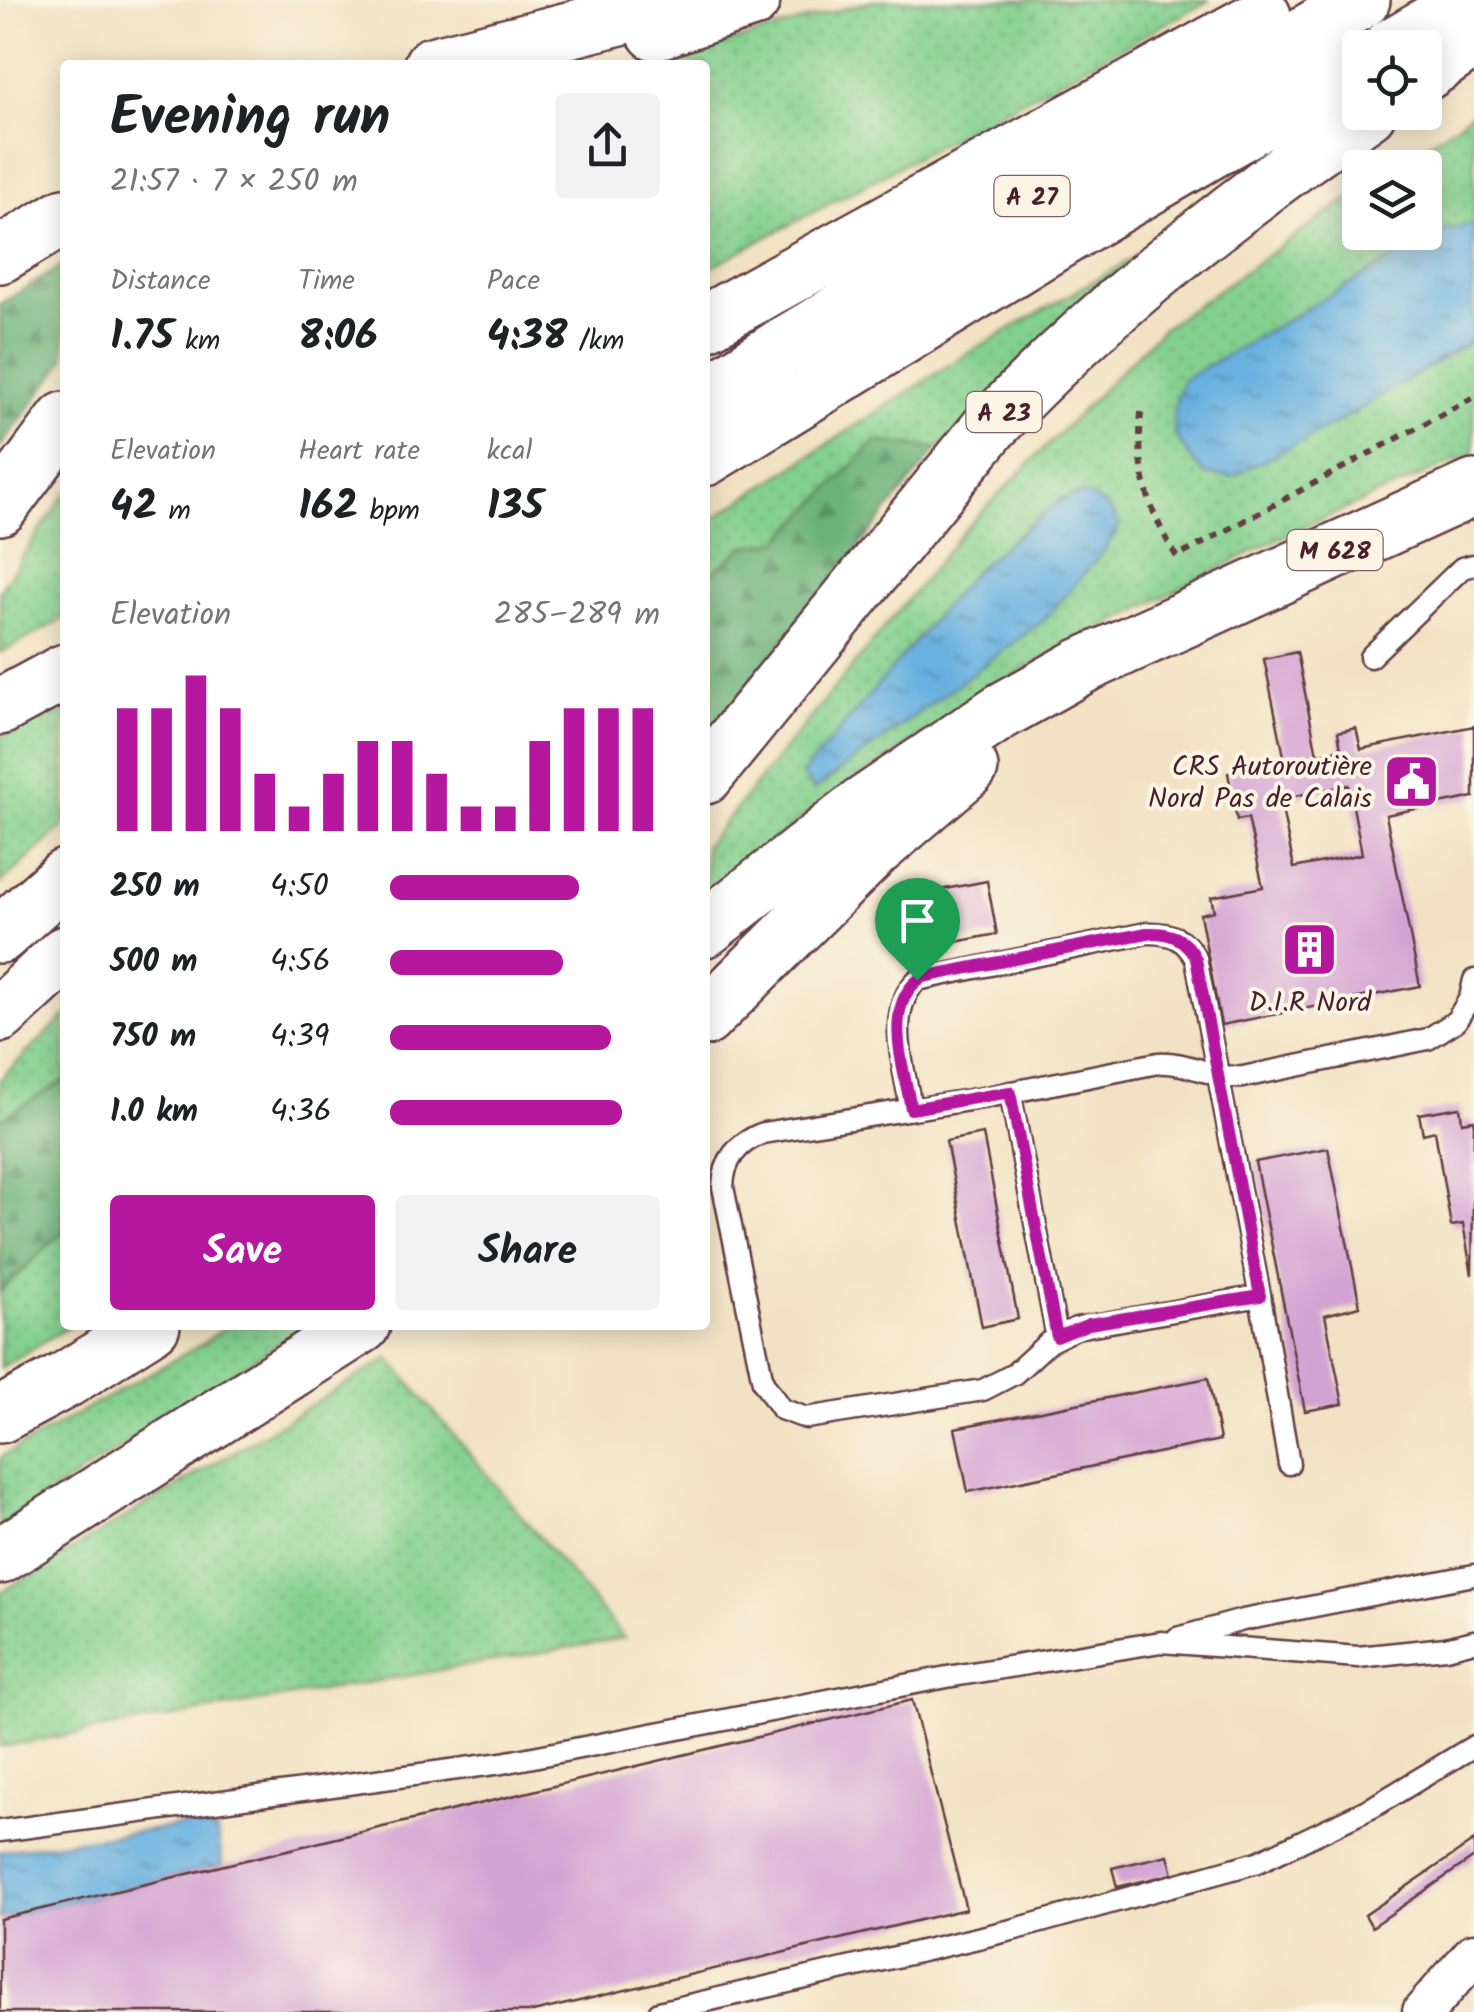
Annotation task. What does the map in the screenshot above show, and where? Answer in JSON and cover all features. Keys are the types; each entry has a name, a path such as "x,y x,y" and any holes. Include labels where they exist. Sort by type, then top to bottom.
{"highway":[{"path":"452,60 686,0"},
{"path":"577,60 752,0"},
{"path":"710,320 1292,0"},
{"name":"A 27","path":"710,393 795,338 1362,0"},
{"path":"1419,30 1470,0"},
{"path":"1442,61 1474,39"},
{"name":"A 27","path":"710,455 1097,217 1342,74"},
{"name":"A 23","path":"710,770 989,428 1038,376 1160,270 1343,130"},
{"path":"0,255 60,219"},
{"path":"0,507 60,427"},
{"name":"M 628","path":"1196,615 1474,488"},
{"path":"710,925 848,816 950,744 1082,666 1196,615"},
{"path":"710,1013 874,850 956,779 1080,686 1196,615"},
{"path":"0,707 60,675"},
{"path":"0,935 60,882"},
{"path":"0,1014 60,959"},
{"path":"0,1415 149,1330"},
{"path":"0,1556 354,1330"}],"street":[{"path":"1423,2012 1474,1954"}],"lane":[{"path":"1370,657 1462,568 1474,566"},
{"path":"911,1109 898,1030 902,1000 917,980 1147,933 1176,936 1186,943 1196,959 1290,1464"},
{"path":"1260,1296 1089,1324 1057,1337 1014,1374 983,1390 806,1418 788,1414 768,1393 760,1370 723,1187 727,1164 740,1145 763,1133 1158,1063 1172,1062 1218,1076 1244,1077 1428,1039 1456,1021 1470,998 1474,980"},
{"path":"1010,1092 1057,1337"},
{"path":"0,1831 502,1763 948,1677 1161,1642 1243,1620 1474,1574"},
{"path":"1161,1642 1358,1657 1446,1648 1474,1641"},
{"path":"659,2012 1012,1930 1258,1862 1373,1807 1474,1746"}],"path":[{"path":"1140,412 1138,452 1147,494 1160,530 1177,557 1474,396"}],"green space":[{"path":"873,0 1210,0 710,267 710,60 680,60"},
{"path":"1474,112 1474,453 1283,536 1029,666 818,805 710,894 710,840 966,528 1162,329 1342,204 1342,250 1442,250 1442,150 1419,150"},
{"path":"1174,235 937,449 876,441 779,541 744,547 710,574 710,521 968,353"},
{"path":"60,267 60,367 0,447 0,304"},
{"path":"876,441 937,449 710,733 710,574 744,547 779,541"},
{"path":"60,501 60,621 0,653 0,590"},
{"path":"60,706 60,830 0,884 0,738"},
{"path":"60,1021 60,1083 0,1120 0,1079"},
{"path":"60,1083 60,1235 0,1291 0,1120"},
{"path":"60,1235 63,1330 0,1368 0,1291"},
{"path":"222,1330 298,1330 0,1527 0,1458"},
{"path":"389,1358 624,1638 0,1747 0,1593"}],"water":[{"path":"1474,224 1474,339 1335,424 1231,477 1204,474 1175,431 1174,410 1183,380 1409,250 1442,250 1442,232"},
{"path":"1083,493 1108,507 1119,525 1104,551 1043,621 814,790 802,775 974,571 1061,499"},
{"path":"215,1821 223,1865 0,1919 0,1851"}],"building":[{"path":"1297,652 1317,754 1341,749 1338,732 1356,728 1361,749 1474,726 1474,797 1386,815 1420,986 1221,1025 1200,914 1214,911 1211,897 1263,887 1248,818 1237,820 1228,773 1285,761 1264,659","holes":["1349,785 1362,854 1294,868 1280,799"]},
{"path":"987,881 997,934 903,952 893,899"},
{"path":"1460,1107 1462,1122 1474,1120 1472,1275 1463,1224 1451,1226 1435,1131 1423,1134 1419,1114"},
{"path":"983,1134 1018,1319 982,1327 946,1141"},
{"path":"1328,1148 1360,1306 1325,1315 1343,1404 1305,1411 1255,1162"},
{"path":"1208,1378 1220,1440 968,1492 955,1428"},
{"path":"912,1700 966,1909 533,2012 0,2012 0,1919"},
{"path":"1474,1841 1474,1857 1372,1927 1365,1915"},
{"path":"1168,1855 1173,1874 1117,1887 1112,1868"}],"place":[{"name":"CRS Autoroutière Nord Pas de Calais","path":"1411,781"},
{"name":"D.I.R Nord","path":"1310,950"}],"route":[{"path":"1147,933 1167,933 1186,943 1196,959 1260,1296 1089,1324 1057,1337 1010,1092 911,1109 898,1030 902,1000 917,980 1147,933"}]}
